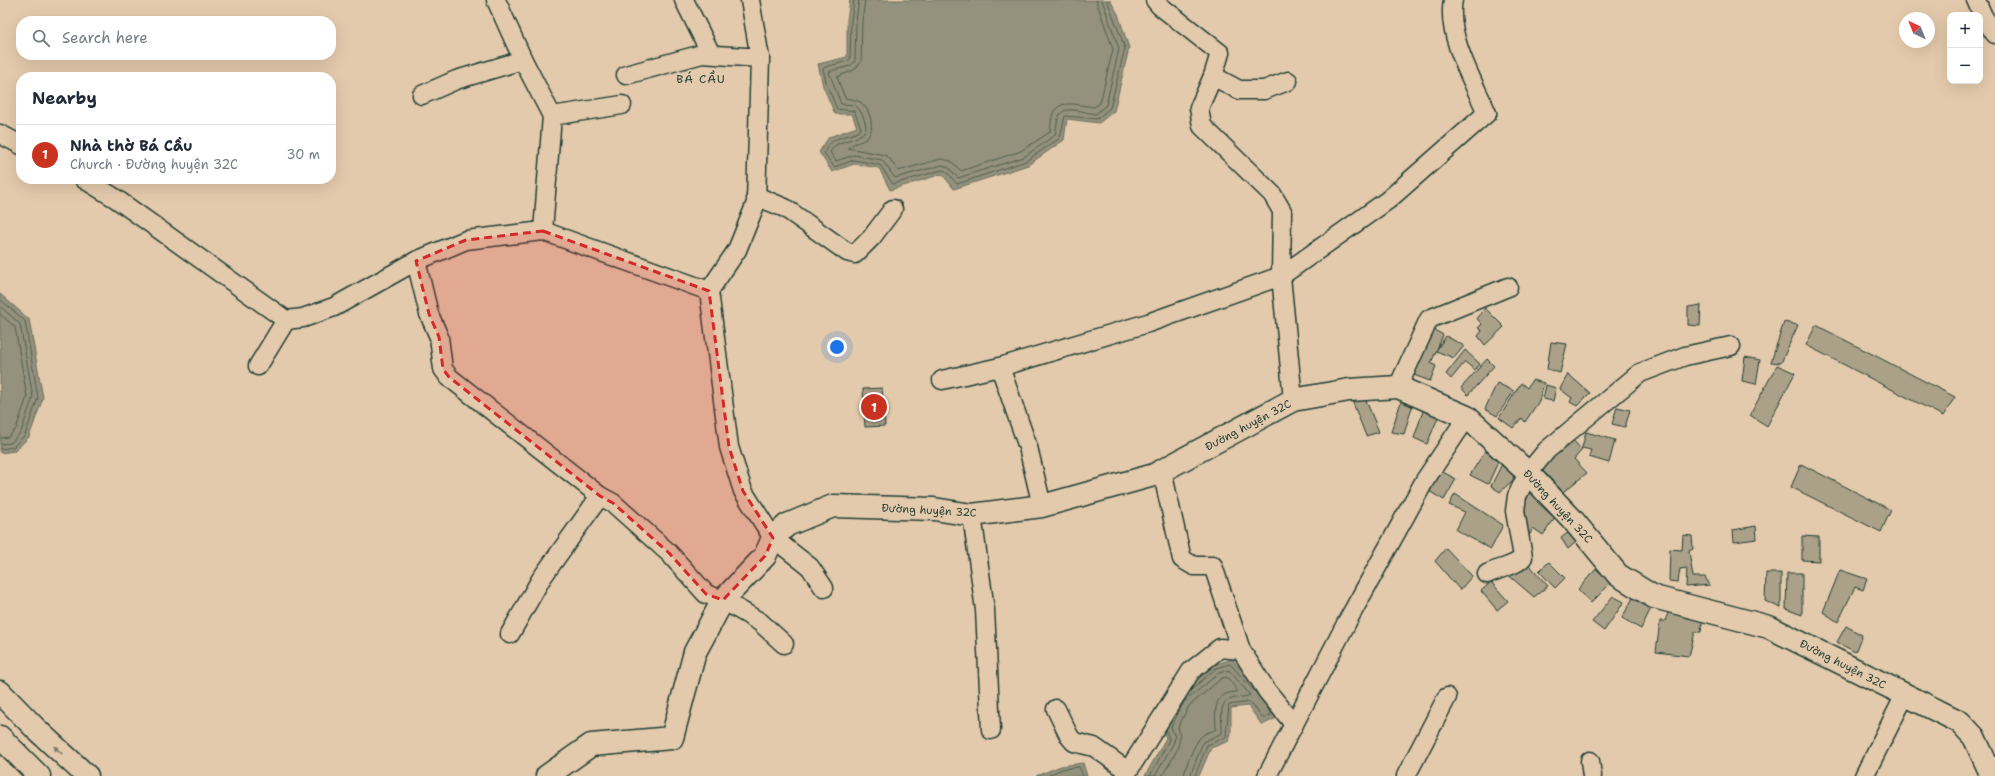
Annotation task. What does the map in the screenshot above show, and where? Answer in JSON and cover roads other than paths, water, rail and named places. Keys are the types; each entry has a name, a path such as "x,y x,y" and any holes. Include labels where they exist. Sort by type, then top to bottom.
{"street":[{"path":"496,0 523,60 552,116 543,231"},
{"path":"684,0 711,54"},
{"path":"750,0 760,58 756,204 738,250 708,291 729,447 742,491 773,538 810,567 824,588"},
{"path":"1155,0 1160,6 1220,52 1213,76 1200,108 1202,126 1272,194 1282,211 1281,276 1293,400"},
{"path":"942,380 1000,367 1148,323 1281,276 1388,200 1487,114 1459,49 1450,12 1453,0"},
{"path":"1976,0 1983,16 1995,34"},
{"path":"626,75 702,54 760,58"},
{"path":"422,95 456,80 523,60"},
{"path":"1213,76 1239,90 1264,90 1288,81"},
{"path":"552,116 622,105"},
{"path":"0,134 16,142"},
{"path":"92,184 115,198 286,320 303,318 334,307 416,261 466,240 543,231 708,291"},
{"path":"756,196 785,208 847,252 855,254 872,237 893,209"},
{"path":"416,261 429,314 439,337 443,369 449,377 600,496 613,503 669,553 706,594 723,600 760,622 784,644"},
{"path":"1398,387 1429,319 1508,287"},
{"path":"258,366 286,320"},
{"path":"1487,574 1500,567 1516,564 1523,557 1515,511 1517,496 1528,473 1547,450 1640,373 1685,356 1731,346"},
{"path":"1000,367 1028,447 1042,506"},
{"name":"Đường huyện 32C","path":"546,776 591,745 672,738 695,652 723,600 765,556 773,538 787,525 833,506 934,509 972,515 1042,506 1154,475 1293,400 1349,390 1398,387 1467,417 1528,473 1572,519 1618,575 1654,597 1769,627 1960,722 1974,737 1992,776"},
{"path":"1267,776 1348,620 1425,480 1467,417"},
{"path":"1162,471 1182,559 1194,566 1213,566 1241,650 1267,691 1294,724"},
{"path":"510,634 541,579 600,496"},
{"path":"972,515 985,610 991,730"},
{"path":"1056,710 1069,736 1074,742 1094,747 1126,774 1191,671 1220,648 1241,650"},
{"path":"0,692 36,730 87,776"},
{"path":"1864,776 1905,695"},
{"path":"1406,776 1447,697"},
{"path":"0,737 39,776"}],"water":[{"path":"850,0 1110,0 1118,14 1129,48 1114,111 1099,123 1067,119 1064,140 1028,165 954,189 942,174 890,190 879,168 854,164 832,172 819,152 829,137 857,127 852,114 835,114 823,86 818,64 847,57 847,20"},
{"path":"0,294 29,319 43,398 29,437 15,451 0,453"},
{"path":"1232,659 1269,702 1277,718 1262,725 1248,706 1231,708 1231,734 1229,741 1211,748 1199,776 1145,776 1166,738 1161,727 1177,697 1214,665"},
{"path":"1083,763 1087,776 1036,776 1061,766"}],"place":[{"name":"Nhà thờ Bá Cầu","path":"874,407"}],"district":[{"name":"BÁ CẦU","path":"701,79"}]}
